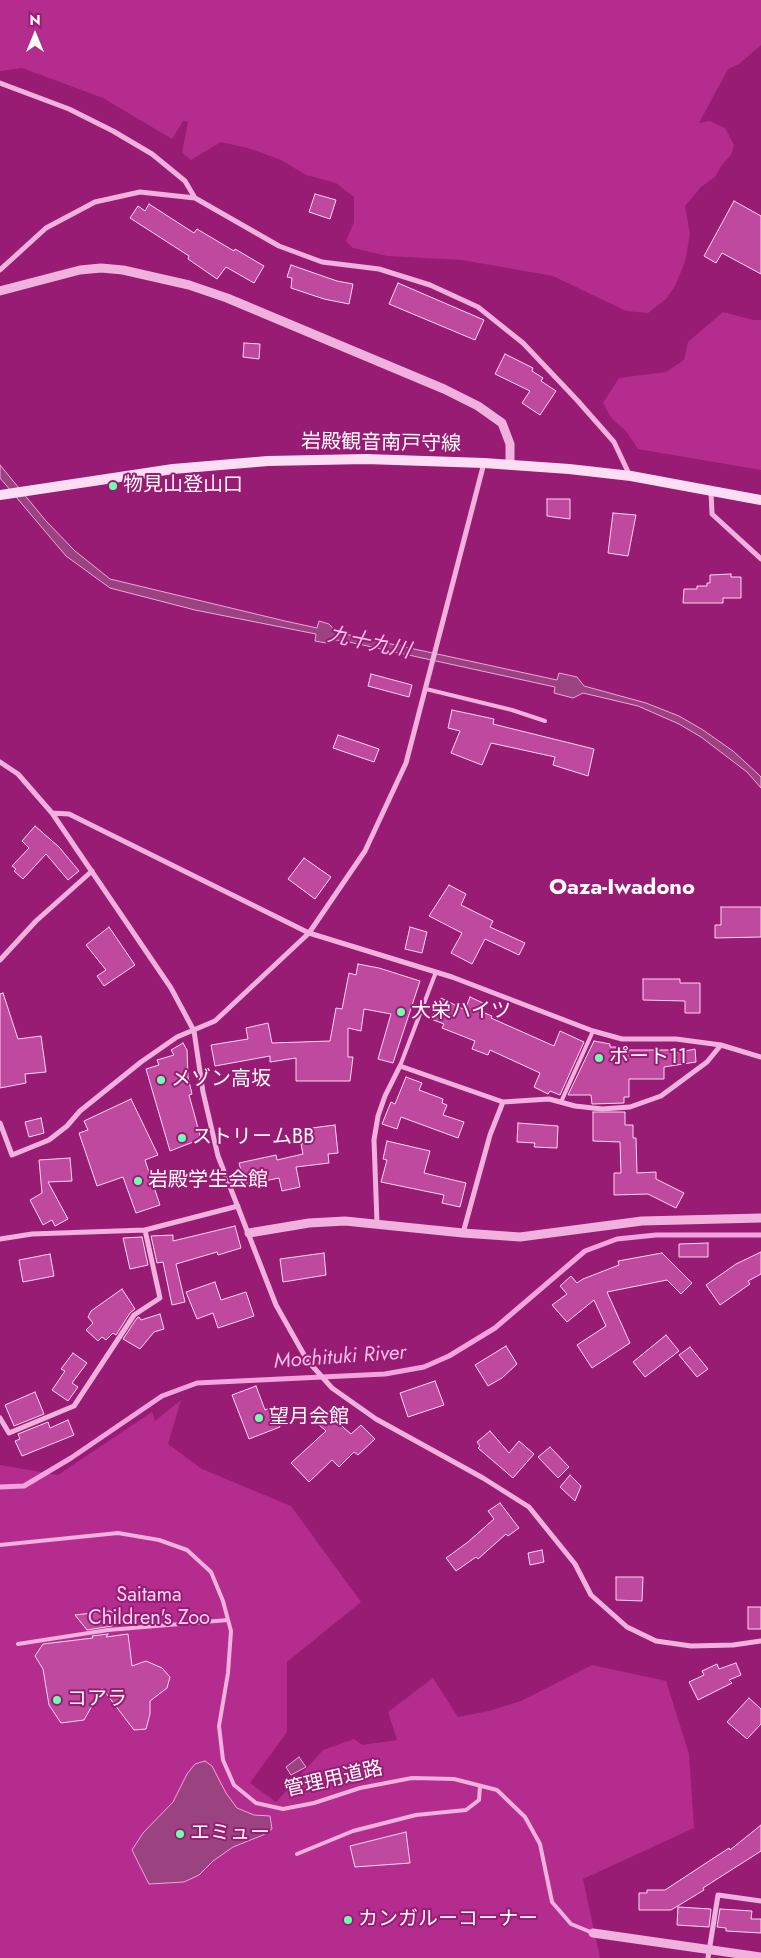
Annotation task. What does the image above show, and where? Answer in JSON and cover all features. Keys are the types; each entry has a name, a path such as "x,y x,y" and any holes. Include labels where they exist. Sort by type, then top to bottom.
{"main road":[{"name":"岩殿観音南戸守線","path":"0,496 34,489 173,469 268,461 366,459 510,464 630,476 710,489 761,500"}],"street":[{"path":"0,83 69,109 121,135 172,168 191,188 195,198"},
{"path":"0,270 46,228 96,202 140,192 195,198 279,246 322,262 379,269 430,286 478,307 523,343 577,400 614,442 630,476"},
{"path":"0,291 80,270 101,268 123,270 190,285 227,298 444,389 478,406 502,423 510,444 510,464"},
{"path":"0,1123 12,1156 50,1140 111,1085 177,1037 215,1021 309,933 365,851 406,764 439,639 442,618 484,463"},
{"path":"710,489 712,514 761,559"},
{"path":"0,762 18,774 52,813 171,988 194,1030 202,1092 218,1156 276,1305 307,1360 332,1388 376,1419 498,1487 530,1508 575,1564 591,1595 627,1627 656,1641 691,1646 733,1646 761,1641"},
{"path":"52,813 69,814 309,933 436,972 593,1031 622,1039 676,1039 721,1045 761,1057"},
{"path":"0,960 36,921 92,871"},
{"path":"377,1223 374,1140 382,1103 400,1066 503,1102 549,1099 602,1110 644,1104 661,1096 707,1062 721,1045"},
{"path":"463,1233 490,1135 503,1102"},
{"path":"0,1239 32,1234 144,1230 238,1206"},
{"path":"249,1232 309,1223 377,1223 463,1233 520,1237 642,1221 761,1218"},
{"path":"0,1418 9,1433 74,1406 134,1315 160,1298 144,1230"},
{"path":"709,1954 718,1895 761,1901"},
{"path":"593,1933 709,1954 761,1957"}],"lane":[{"path":"426,689 512,710 545,721"},
{"path":"400,1066 436,972"},
{"path":"561,1102 593,1031"},
{"name":"管理用道路","path":"0,1544 118,1533 159,1540 187,1550 211,1572 232,1631 232,1650 219,1726 223,1760 234,1785 256,1803 283,1808 314,1802 360,1788 412,1778 454,1779 497,1790 525,1817 540,1844 552,1902 572,1924 593,1933"},
{"path":"18,1644 108,1630 228,1620"},
{"path":"297,1854 353,1831 416,1815 466,1810 479,1800 480,1786"}],"green space":[{"path":"0,0 761,0 761,45 739,64 728,69 699,123 710,121 725,128 734,145 731,155 721,166 715,177 701,187 685,206 690,234 685,262 675,286 666,299 648,313 626,311 553,276 462,260 387,256 353,248 346,241 354,222 354,197 336,183 306,175 281,160 248,148 221,142 191,160 182,153 188,122 183,121 172,139 103,98 22,68 0,71"},
{"path":"723,312 753,320 761,320 761,470 638,449 626,431 612,419 603,403 619,378 666,372 684,360 688,342"},
{"name":"Saitama Children's Zoo","path":"181,1400 168,1444 202,1469 291,1506 361,1602 287,1662 287,1732 250,1783 276,1802 323,1750 354,1739 362,1745 397,1740 388,1712 433,1678 458,1717 489,1711 521,1701 592,1665 666,1681 689,1754 694,1828 583,1879 600,1958 0,1958 0,1465 58,1475 152,1412 155,1421"}],"water":[{"name":"九十九川","path":"0,465 46,521 75,551 110,579 317,628 319,621 329,624 336,632 557,680 559,673 577,677 584,686 646,703 679,716 703,730 733,751 761,777 761,788 747,772 701,737 679,724 638,706 583,693 573,698 554,693 555,687 349,642 337,640 326,643 315,641 316,634 195,610 110,588 66,556 0,478"},
{"path":"299,1757 306,1767 291,1775 286,1767"},
{"path":"205,1761 212,1766 226,1793 237,1808 254,1815 270,1816 272,1829 263,1835 233,1847 213,1861 199,1875 184,1882 149,1884 132,1850 143,1833 173,1802 187,1774 195,1764"}],"building":[{"path":"315,194 336,200 330,219 309,212"},
{"path":"734,201 761,216 761,274 722,253 716,263 704,256"},
{"path":"149,204 194,233 197,229 264,266 254,283 226,267 217,279 188,259 189,256 130,218 138,206 145,211"},
{"path":"291,265 337,281 353,284 349,304 324,299 291,288 292,278 287,277"},
{"path":"398,283 484,320 475,340 389,304"},
{"path":"244,343 260,344 259,359 243,357"},
{"path":"505,354 533,368 532,371 543,378 541,381 556,391 540,415 522,403 530,391 495,374"},
{"path":"547,499 570,499 570,519 547,516"},
{"path":"613,513 636,515 628,556 608,553"},
{"path":"731,574 731,577 741,577 741,598 723,598 723,603 683,603 684,589 697,589 697,586 707,586 707,583 710,583 710,575"},
{"path":"371,674 412,685 409,697 368,686"},
{"path":"452,710 494,719 493,724 594,749 588,776 553,765 555,757 491,743 482,765 451,753 460,731 448,728"},
{"path":"338,735 379,749 374,762 333,748"},
{"path":"35,826 59,847 79,871 68,880 46,854 23,879 14,871 16,869 12,866 29,848 22,841"},
{"path":"304,858 331,877 315,899 288,879"},
{"path":"449,885 466,894 461,905 493,921 490,927 525,943 519,955 485,939 472,964 451,953 462,933 429,916"},
{"path":"721,907 761,907 761,937 715,938 715,925 721,925"},
{"path":"109,927 135,965 104,986 97,976 106,970 86,945"},
{"path":"410,927 427,932 422,953 405,949"},
{"path":"358,964 379,968 420,981 393,1063 378,1059 391,1014 364,1009 361,1031 348,1028 348,1057 353,1057 350,1081 296,1081 296,1058 270,1062 270,1056 215,1066 211,1045 248,1039 246,1028 268,1023 272,1043 330,1041 336,1008 342,1009 349,973 356,975"},
{"path":"643,979 680,979 680,983 700,983 700,1013 685,1013 685,1001 643,1000"},
{"path":"3,993 18,1039 41,1036 46,1072 25,1074 26,1083 0,1088 0,994"},
{"path":"470,997 483,1003 480,1011 492,1016 491,1018 554,1046 560,1031 584,1042 560,1095 550,1091 548,1094 534,1087 540,1073 490,1050 488,1055 472,1049 475,1041 442,1028 444,1024 431,1019 441,998 465,1010"},
{"path":"594,1041 610,1044 610,1047 626,1047 626,1050 675,1050 676,1053 695,1049 696,1062 664,1067 664,1079 629,1079 629,1097 624,1097 624,1103 592,1104 591,1095 568,1095"},
{"path":"183,1043 187,1050 188,1077 192,1094 189,1095 201,1139 170,1151 146,1069 159,1065 157,1060 174,1055 171,1050"},
{"path":"406,1077 422,1083 419,1090 443,1099 442,1103 447,1105 443,1115 464,1122 458,1138 401,1117 397,1129 382,1124 391,1102 395,1104"},
{"path":"131,1099 158,1155 145,1160 160,1205 136,1213 123,1177 97,1186 79,1133 88,1130 84,1121"},
{"path":"593,1112 625,1112 625,1125 633,1125 633,1138 636,1138 637,1173 656,1172 656,1179 684,1193 676,1208 648,1194 614,1195 614,1173 621,1173 620,1142 593,1141"},
{"path":"41,1118 44,1133 29,1137 25,1122"},
{"path":"518,1123 558,1126 557,1148 534,1147 535,1143 517,1142"},
{"path":"335,1125 338,1153 328,1154 329,1163 296,1167 300,1187 282,1191 279,1178 245,1185 239,1163 276,1155 277,1160 303,1154 301,1144 314,1142 312,1128"},
{"path":"387,1141 430,1151 424,1173 466,1183 460,1207 442,1203 444,1195 381,1182 387,1160 383,1159"},
{"path":"70,1158 72,1181 48,1182 68,1219 55,1226 52,1220 43,1225 30,1200 42,1193 39,1160"},
{"path":"235,1226 241,1248 218,1255 217,1252 176,1264 185,1302 172,1305 163,1262 157,1263 151,1236 173,1235 173,1241"},
{"path":"142,1237 148,1265 130,1269 123,1238"},
{"path":"708,1243 708,1257 679,1257 679,1244"},
{"path":"761,1252 761,1274 748,1281 750,1284 720,1305 706,1285 736,1264"},
{"path":"324,1253 326,1275 283,1282 280,1259"},
{"path":"662,1253 692,1283 681,1294 667,1280 607,1292 630,1343 592,1368 577,1345 606,1326 594,1300 567,1322 552,1305 567,1294 560,1286 571,1276 577,1283 619,1265 618,1261"},
{"path":"50,1254 54,1276 23,1282 19,1260"},
{"path":"215,1282 221,1300 246,1292 254,1316 218,1328 213,1313 197,1319 186,1292"},
{"path":"122,1289 135,1309 130,1313 116,1335 113,1333 106,1340 102,1337 98,1341 86,1330 93,1323 88,1317 91,1311"},
{"path":"160,1314 164,1329 154,1332 140,1349 123,1339 137,1318 139,1317 141,1320"},
{"path":"666,1335 679,1351 645,1377 633,1362"},
{"path":"506,1346 517,1364 502,1378 488,1386 475,1365"},
{"path":"690,1347 708,1369 697,1377 679,1355"},
{"path":"73,1353 87,1363 72,1383 78,1387 68,1401 52,1390 65,1371 61,1369"},
{"path":"435,1381 444,1405 408,1417 400,1393"},
{"name":"望月会館","path":"256,1386 265,1410 272,1407 280,1427 249,1439 232,1395"},
{"path":"35,1392 44,1414 14,1426 5,1405"},
{"path":"328,1414 351,1434 361,1425 375,1439 358,1455 354,1452 339,1467 332,1460 309,1482 291,1463 326,1431 318,1424"},
{"path":"68,1420 74,1435 22,1456 15,1441 20,1439 18,1434 48,1422 50,1428"},
{"path":"490,1431 509,1453 519,1441 534,1454 513,1478 478,1448 480,1446 477,1442"},
{"path":"550,1447 569,1467 558,1478 538,1457"},
{"path":"570,1475 581,1486 575,1501 560,1487"},
{"path":"500,1503 519,1528 508,1536 506,1534 478,1559 476,1557 456,1571 446,1558 494,1519 488,1511"},
{"path":"542,1550 544,1562 530,1565 528,1553"},
{"path":"616,1577 643,1577 642,1601 616,1600"},
{"path":"748,1607 761,1607 761,1629 748,1629"},
{"path":"110,1611 117,1615 112,1626 87,1630 75,1615"},
{"path":"108,1634 106,1637 128,1634 132,1666 146,1661 162,1668 170,1677 167,1688 150,1701 150,1714 146,1729 134,1730 102,1688 84,1720 61,1723 49,1705 43,1669 35,1656 43,1644 93,1638 92,1636"},
{"path":"736,1663 741,1675 729,1680 732,1683 698,1700 689,1682 704,1675 702,1671 717,1664 719,1669"},
{"path":"749,1698 761,1709 761,1724 747,1739 727,1722"},
{"path":"761,1825 761,1851 671,1910 639,1910 639,1893 647,1893 647,1890 665,1890 729,1848 730,1850"},
{"path":"406,1832 410,1863 355,1867 350,1846"},
{"path":"678,1907 711,1909 709,1927 677,1925"},
{"path":"720,1909 752,1911 751,1919 761,1919 761,1933 726,1931 726,1928 717,1927"}],"waterway":[{"name":"Mochituki River","path":"0,1487 24,1486 71,1458 162,1396 197,1383 385,1374 424,1367 449,1356 495,1328 585,1251 617,1239 656,1235 761,1235"}],"place":[{"name":"物見山登山口","path":"113,486"},
{"name":"大栄ハイツ","path":"401,1012"},
{"name":"ポート11","path":"599,1058"},
{"name":"メゾン高坂","path":"161,1080"},
{"name":"ストリームBB","path":"182,1138"},
{"name":"岩殿学生会館","path":"138,1181"},
{"name":"望月会館","path":"259,1418"},
{"name":"コアラ","path":"57,1700"},
{"name":"エミュー","path":"180,1834"},
{"name":"カンガルーコーナー","path":"348,1920"}],"district":[{"name":"Oaza-Iwadono","path":"622,889"}]}
